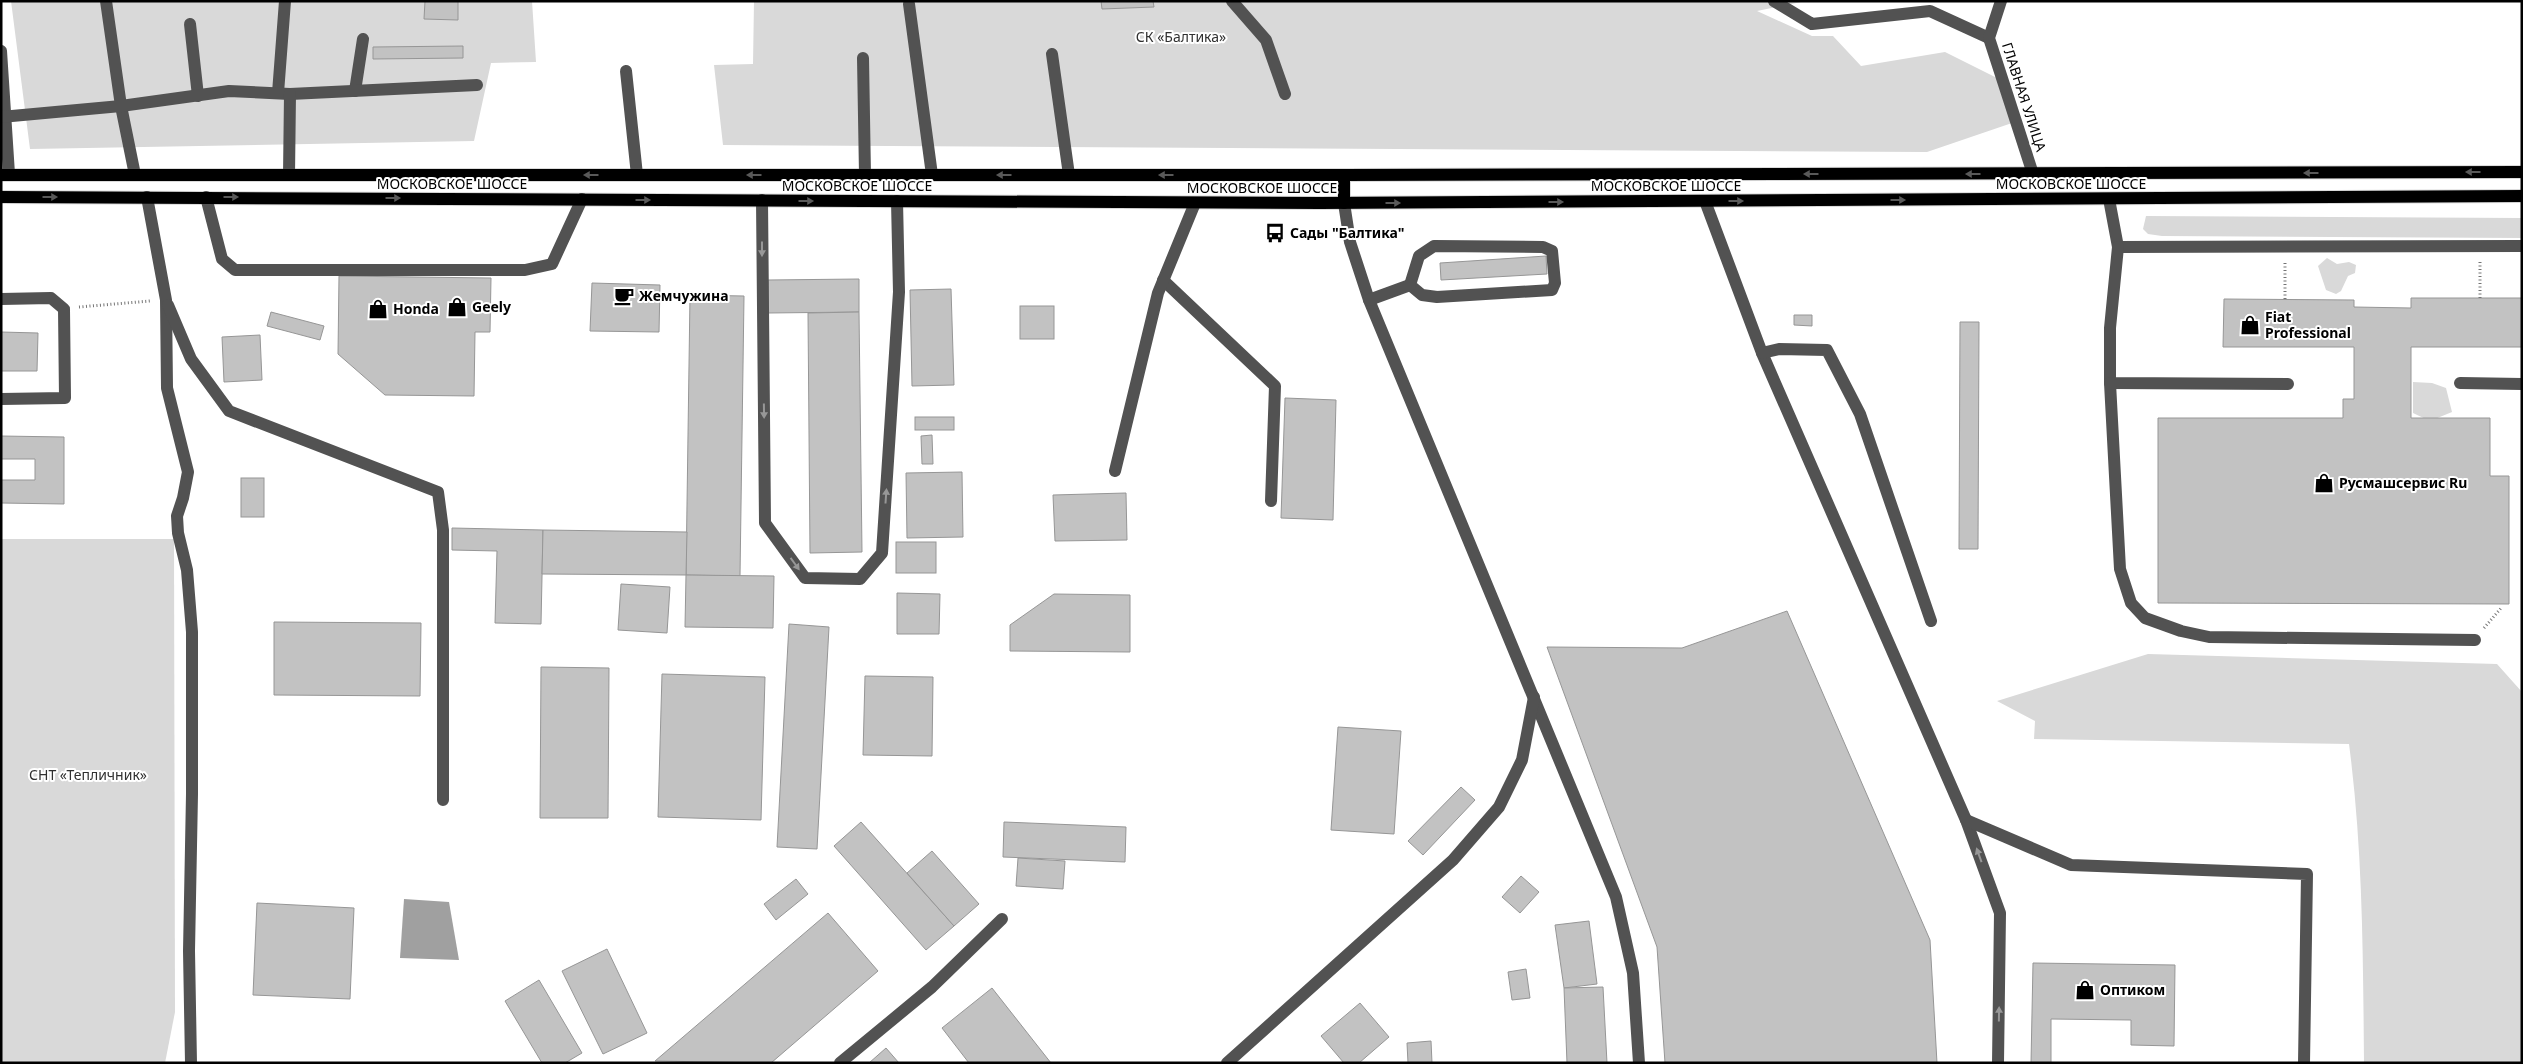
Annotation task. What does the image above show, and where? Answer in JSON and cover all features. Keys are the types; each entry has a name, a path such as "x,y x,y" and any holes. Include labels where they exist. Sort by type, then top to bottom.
{"main road":[{"name":"МОСКОВСКОЕ ШОССЕ","path":"5,174 637,176 2522,172"},
{"path":"1344,175 1344,203"},
{"name":"МОСКОВСКОЕ ШОССЕ","path":"1,197 1344,203 2522,196"}],"street":[{"path":"106,1 121,106 135,175"},
{"path":"285,1 284,94 289,175"},
{"path":"1232,1 1266,40 1285,94"},
{"path":"1774,1 1812,24 1930,6 1989,38"},
{"name":"ГЛАВНАЯ УЛИЦА","path":"2001,1 1989,38 2034,174"},
{"path":"909,4 932,175"},
{"path":"190,24 198,96"},
{"path":"356,91 364,39"},
{"path":"1,51 5,174"},
{"path":"1052,54 1069,175"},
{"path":"862,58 865,175"},
{"path":"626,72 637,176"},
{"path":"3,117 121,106 229,91 284,94 476,86"},
{"path":"147,197 166,300 167,388 188,472 177,516 178,533 187,570 192,632 192,794 189,951 191,1063"},
{"path":"206,197 222,259 235,270 525,270 552,264 582,199"},
{"path":"2109,199 2118,247 2110,328 2110,383 2120,569 2131,603 2145,618 2181,631 2209,637 2475,640"},
{"path":"762,200 765,522 805,578 860,579 882,553 899,292 897,201"},
{"path":"1706,201 1762,353 1966,820 2000,913 1998,1063"},
{"path":"1115,471 1158,294 1195,203"},
{"path":"1344,203 1350,242 1369,300 1616,897 1633,973 1640,1063"},
{"path":"1434,246 1543,247 1552,251 1554,283 1552,290 1437,297 1422,295 1410,285 1419,256 1434,246"},
{"path":"2118,247 2522,246"},
{"path":"1164,280 1275,386 1271,501"},
{"path":"1369,300 1410,285"},
{"path":"1,298 52,298 64,309 65,398 1,399"},
{"path":"166,300 191,359 229,411 438,492 443,530 443,800"},
{"path":"1762,353 1779,350 1826,350 1860,414 1931,621"},
{"path":"2110,383 2288,384"},
{"path":"2460,384 2522,384"},
{"path":"1227,1063 1453,860 1499,806 1522,760 1534,696"},
{"path":"1966,820 2072,865 2307,874 2304,1063"},
{"path":"840,1063 932,987 1002,919"}],"path":[{"path":"2480,246 2480,298"},
{"path":"2285,247 2285,300"},
{"path":"64,309 166,300"},
{"path":"2475,640 2502,606"}],"green space":[{"path":"11,1 532,1 536,62 491,63 474,141 30,149"},
{"name":"СК «Балтика»","path":"754,1 1806,1 1757,11 1812,36 1833,36 1861,66 1945,52 1997,78 2012,123 1927,152 723,145 714,65 753,64"},
{"path":"2146,216 2522,218 2522,238 2162,236 2148,234 2143,229"},
{"path":"2327,258 2337,264 2349,262 2356,265 2355,273 2348,276 2341,291 2336,294 2326,290 2318,266"},
{"path":"2413,382 2432,383 2446,388 2452,412 2430,421 2413,413"},
{"name":"СНТ «Тепличник»","path":"1,539 174,539 175,1012 165,1063 1,1063"},
{"path":"2148,654 2497,664 2522,692 2522,1063 2364,1063 2360,864 2349,744 2034,739 2035,721 1997,701"}],"shaded area":[{"path":"404,899 449,902 459,960 400,958"}],"building":[{"path":"425,1 458,1 458,20 424,19"},
{"path":"1101,1 1153,1 1154,7 1102,9"},
{"path":"463,46 463,58 373,59 373,47"},
{"path":"1546,256 1547,274 1441,280 1440,263"},
{"path":"339,276 491,278 490,332 475,332 474,396 385,395 338,354"},
{"path":"859,279 859,312 768,313 768,280"},
{"path":"592,283 660,285 659,332 590,331"},
{"path":"951,289 954,385 912,386 910,290"},
{"path":"690,295 744,296 740,576 686,575"},
{"path":"2411,298 2522,298 2522,347 2411,347 2411,418 2490,418 2490,476 2509,476 2509,604 2158,603 2158,418 2343,418 2343,399 2354,399 2354,347 2223,347 2224,299 2354,300 2354,307 2411,308"},
{"path":"1020,306 1054,306 1054,339 1020,339"},
{"path":"271,312 324,326 320,340 267,326"},
{"path":"859,312 862,552 810,553 808,313"},
{"path":"1794,315 1812,315 1812,326 1794,325"},
{"path":"1960,322 1979,322 1978,549 1959,549"},
{"path":"1,332 38,333 37,371 1,371"},
{"path":"260,335 262,380 224,382 222,337"},
{"path":"1285,398 1336,400 1333,520 1281,518"},
{"path":"915,417 954,417 954,430 915,430"},
{"path":"932,435 933,464 922,464 921,436"},
{"path":"1,436 64,437 64,504 1,503 1,480 35,480 35,459 1,459"},
{"path":"962,472 963,537 907,538 906,473"},
{"path":"241,478 264,478 264,517 241,517"},
{"path":"1126,493 1127,540 1055,541 1053,495"},
{"path":"452,528 543,530 541,624 495,623 497,551 452,550"},
{"path":"543,530 687,532 686,575 542,574"},
{"path":"896,542 936,542 936,573 896,573"},
{"path":"686,575 774,576 773,628 685,627"},
{"path":"621,584 670,587 667,633 618,630"},
{"path":"897,593 940,594 939,634 897,634"},
{"path":"1054,594 1130,595 1130,652 1010,651 1010,625"},
{"path":"1787,611 1930,940 1937,1063 1665,1063 1657,947 1547,647 1682,648"},
{"path":"274,622 421,623 420,696 274,695"},
{"path":"789,624 829,627 817,849 777,847"},
{"path":"541,667 609,668 608,818 540,818"},
{"path":"662,674 765,677 761,820 658,817"},
{"path":"865,676 933,677 932,756 863,755"},
{"path":"1338,727 1401,731 1394,834 1331,830"},
{"path":"1461,787 1475,800 1423,855 1408,841"},
{"path":"861,822 954,926 926,950 834,846"},
{"path":"1004,822 1126,827 1125,862 1003,857"},
{"path":"932,851 979,904 954,926 907,873"},
{"path":"1018,858 1065,861 1063,889 1016,886"},
{"path":"1521,876 1539,892 1520,913 1502,897"},
{"path":"796,879 808,894 776,920 764,904"},
{"path":"257,903 354,908 350,999 253,995"},
{"path":"828,913 878,971 771,1063 655,1061"},
{"path":"1589,921 1597,984 1564,988 1555,925"},
{"path":"607,949 647,1033 603,1054 562,971"},
{"path":"2033,963 2175,965 2174,1046 2131,1045 2131,1020 2051,1019 2051,1063 2031,1063"},
{"path":"1526,969 1530,998 1512,1000 1508,972"},
{"path":"539,980 582,1053 565,1063 542,1063 505,1001"},
{"path":"1603,987 1607,1063 1567,1063 1564,988"},
{"path":"992,988 1051,1063 969,1063 942,1028"},
{"path":"1360,1003 1389,1037 1359,1063 1344,1063 1321,1036"},
{"path":"1431,1041 1432,1063 1408,1063 1407,1043"},
{"path":"886,1048 899,1063 869,1063"}],"place":[{"name":"Сады \"Балтика\"","path":"1275,233"},
{"name":"Жемчужина","path":"624,296"},
{"name":"Geely","path":"457,307"},
{"name":"Honda","path":"378,309"},
{"name":"Fiat Professional","path":"2250,325"},
{"name":"Русмашсервис Ru","path":"2324,483"},
{"name":"Оптиком","path":"2085,990"}]}
